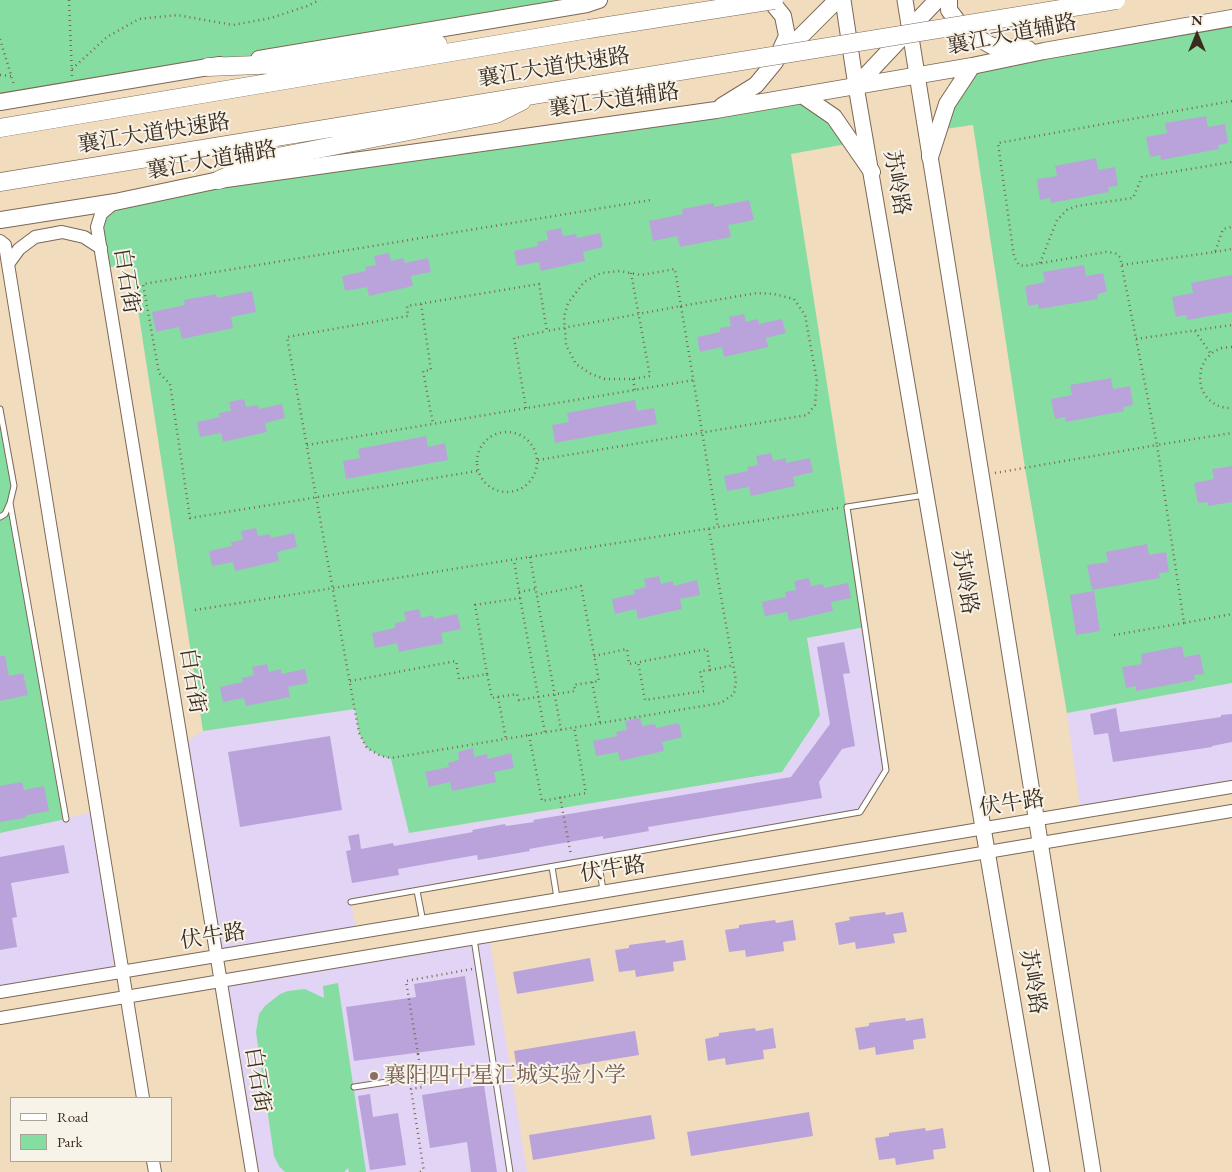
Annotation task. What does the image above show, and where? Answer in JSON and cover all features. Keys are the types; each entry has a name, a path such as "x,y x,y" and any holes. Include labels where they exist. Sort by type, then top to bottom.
{"highway":[{"name":"襄江大道快速路","path":"0,128 504,43 774,0"},
{"name":"襄江大道快速路","path":"0,182 1116,0"},
{"path":"208,68 306,63 426,44 504,43"},
{"path":"220,180 267,159 496,114 536,94"}],"main road":[{"path":"0,102 587,4 599,0"},
{"path":"770,0 783,16 787,36 775,62"},
{"path":"716,110 756,85 775,62 837,0"},
{"name":"苏岭路","path":"843,0 856,86 1042,1172"},
{"name":"苏岭路","path":"905,0 1093,1172"},
{"path":"856,86 937,0"},
{"path":"949,0 949,10 964,30 992,46 1044,51"},
{"name":"襄江大道辅路","path":"0,220 114,202 220,180 716,110 918,76 1044,51 1232,18"},
{"path":"930,157 947,104 972,66"},
{"path":"802,95 834,117 872,172"}],"street":[{"name":"白石街","path":"114,202 101,214 97,227 252,1172"},
{"path":"8,264 19,249 35,237 62,232 84,237 101,248"},
{"path":"0,241 5,245 143,1097"},
{"name":"伏牛路","path":"0,992 1232,788"},
{"path":"0,1018 1232,811"}],"lane":[{"path":"0,409 14,486 10,503 5,514 0,517"},
{"path":"351,902 860,812 886,770 847,507 927,495"},
{"path":"10,503 66,819"},
{"path":"598,859 604,892"},
{"path":"552,867 558,900"},
{"path":"417,891 423,922"},
{"path":"474,938 510,1172"},
{"path":"354,1087 493,1066"}],"path":[{"path":"69,0 72,90"},
{"path":"72,69 107,37 139,19 178,15 232,25 271,18 320,0"},
{"path":"0,39 19,99"},
{"path":"0,75 12,76"},
{"path":"1184,623 1157,445 1120,257 1115,253 1106,252 1024,266 1019,265 1014,257 998,143 1232,100"},
{"path":"1040,263 1057,220 1067,210 1077,206 1133,198 1142,177 1232,162"},
{"path":"477,471 190,518 170,384 159,373 143,284 651,200"},
{"path":"1215,252 1223,229 1232,227"},
{"path":"1122,265 1232,249"},
{"path":"631,273 650,376 633,379 605,379 590,374 576,364 566,345 564,317 568,303 584,282 601,273 620,270 641,275 675,269 718,527"},
{"path":"547,331 539,284 407,306 408,316 287,337 359,733 367,748 381,756 390,758 721,703 734,694 736,681 708,529"},
{"path":"526,408 514,338 757,293 774,294 794,299 805,315 817,381 815,406 807,415 538,460"},
{"path":"420,304 431,370 424,371 433,424"},
{"path":"1136,339 1232,325"},
{"path":"1194,330 1211,354"},
{"path":"1232,347 1222,348 1205,360 1201,369 1200,380 1202,390 1208,399 1216,405 1232,408"},
{"path":"633,379 635,390"},
{"path":"307,445 694,380"},
{"path":"502,432 522,435 530,442 538,460 532,479 526,486 517,491 507,493 489,487 482,480 477,471 476,461 478,451 484,442 502,432"},
{"path":"981,475 1232,433"},
{"path":"195,610 847,507"},
{"path":"530,557 561,730"},
{"path":"514,560 545,732"},
{"path":"520,598 475,606 492,698 517,694 519,700 538,697 575,691 574,685 599,681 581,586 537,595"},
{"path":"519,592 536,589"},
{"path":"1114,635 1232,614"},
{"path":"594,656 627,649 629,664 707,649 710,670"},
{"path":"350,681 456,661 459,679 487,674"},
{"path":"638,662 645,700 704,691 700,672 734,665"},
{"path":"592,682 600,723"},
{"path":"498,697 506,739"},
{"path":"528,735 542,801 586,793 574,727"},
{"path":"560,797 573,863"},
{"path":"422,1172 411,1090 424,1087 406,981 478,968"}],"shaded area":[{"path":"865,627 886,770 860,812 351,903 357,933 217,956 182,744 203,731 355,709 359,733 381,756 391,758 410,833 781,772 820,715 807,638"},
{"path":"1232,683 1232,787 1081,813 1067,713"},
{"path":"97,811 123,972 0,992 0,833"},
{"name":"襄阳四中星汇城实验小学","path":"489,936 527,1172 252,1172 221,981"}],"green space":[{"path":"0,0 599,0 0,102"},
{"path":"1232,18 1232,683 1067,713 1025,468 973,125 938,130 972,66"},
{"path":"802,95 852,143 791,154 865,627 807,638 820,715 782,772 409,833 391,759 367,748 359,733 355,709 203,731 131,264 104,268 101,214 115,202"},
{"path":"0,409 14,486 10,504 66,819 0,833"},
{"path":"338,983 366,1172 349,1172 348,1168 344,1172 285,1172 279,1166 274,1156 256,1032 259,1014 265,1006 280,994 305,989 324,998 323,986"}],"building":[{"path":"1206,116 1208,127 1225,124 1228,143 1218,145 1219,149 1161,160 1160,155 1150,157 1146,137 1167,133 1165,123"},
{"path":"1096,158 1098,170 1115,167 1118,186 1108,187 1109,192 1051,203 1050,198 1040,200 1037,179 1057,176 1055,166"},
{"path":"749,200 754,220 728,225 731,237 680,247 677,236 653,241 649,221 683,214 682,209 714,203 714,207"},
{"path":"561,228 563,236 576,234 577,238 600,233 603,247 583,252 585,261 541,271 539,262 517,266 514,251 538,246 537,242 548,240 546,231"},
{"path":"389,253 391,261 403,258 405,263 428,258 431,272 411,276 413,286 369,296 367,287 345,291 342,276 366,271 365,267 376,265 374,256"},
{"path":"1084,265 1086,276 1103,273 1107,292 1097,294 1098,299 1039,309 1038,304 1028,306 1025,286 1045,282 1043,272"},
{"path":"1232,275 1232,312 1187,320 1186,315 1176,317 1172,297 1193,293 1191,283"},
{"path":"252,291 256,312 231,317 233,328 182,339 179,327 156,332 152,312 185,305 184,300 216,294 217,298"},
{"path":"744,314 746,322 758,319 759,324 782,319 786,333 766,338 768,347 724,357 722,347 700,352 697,337 720,332 720,328 731,326 729,317"},
{"path":"1111,378 1113,389 1130,386 1133,405 1123,407 1124,411 1066,422 1065,417 1055,419 1051,399 1072,395 1070,385"},
{"path":"244,399 246,407 258,405 259,409 282,404 285,418 265,423 267,432 223,442 221,433 200,437 197,422 220,417 219,413 231,411 229,402"},
{"path":"635,400 637,411 654,408 657,424 555,443 552,425 569,422 567,413"},
{"path":"426,436 428,447 445,443 448,460 346,479 343,461 360,458 358,449"},
{"path":"771,453 773,461 786,458 786,463 810,458 813,472 793,477 795,486 751,496 749,487 727,491 724,476 748,471 747,467 758,465 756,456"},
{"path":"1232,466 1232,502 1208,506 1208,502 1198,503 1194,483 1214,479 1212,469"},
{"path":"256,528 258,536 270,534 271,538 294,533 297,547 277,552 279,561 235,571 233,562 212,566 209,551 232,546 231,542 243,540 241,531"},
{"path":"1147,544 1149,555 1166,552 1169,572 1159,573 1160,578 1092,590 1087,565 1108,562 1106,552"},
{"path":"659,576 661,584 673,581 674,586 697,580 700,595 680,599 682,609 638,619 636,609 615,614 612,599 635,594 634,590 646,587 644,579"},
{"path":"809,578 811,586 823,584 824,588 848,583 851,598 831,602 833,611 789,621 787,612 765,616 762,602 786,597 785,592 796,590 794,581"},
{"path":"1094,591 1100,631 1076,635 1070,595"},
{"path":"419,609 421,618 433,615 434,619 457,614 461,629 441,633 443,643 399,652 397,643 375,648 372,633 395,628 395,623 406,621 404,612"},
{"path":"844,642 850,673 843,674 855,746 842,749 819,782 822,798 648,827 649,831 603,839 603,836 478,860 477,855 398,869 399,875 352,883 346,851 351,850 348,836 359,834 361,849 393,843 394,846 473,832 472,830 505,824 506,826 534,822 533,820 791,777 830,724 817,647"},
{"path":"1182,646 1184,657 1200,654 1204,674 1194,675 1195,680 1136,691 1136,686 1126,688 1122,667 1142,664 1141,654"},
{"path":"0,656 5,656 9,676 23,673 28,695 0,701"},
{"path":"267,664 269,672 281,669 282,674 305,669 308,683 288,687 290,697 246,706 244,698 223,702 220,687 243,682 242,678 254,675 252,667"},
{"path":"1116,708 1120,732 1232,714 1232,742 1212,747 1113,762 1108,733 1094,735 1090,714"},
{"path":"640,718 642,726 655,724 656,728 679,723 682,737 662,742 664,751 620,761 618,752 596,756 593,741 617,736 616,732 627,730 625,721"},
{"path":"330,736 342,810 240,827 228,752"},
{"path":"473,748 474,757 487,754 488,759 511,753 514,768 494,772 496,782 452,791 450,782 429,787 425,772 449,767 448,763 459,760 458,752"},
{"path":"22,782 24,790 44,786 49,811 27,815 25,818 0,822 0,786"},
{"path":"64,845 69,873 11,883 17,917 12,918 17,947 0,950 0,857"},
{"path":"885,912 886,915 903,912 907,932 893,934 895,943 856,949 855,942 839,945 835,923 850,920 849,917"},
{"path":"775,920 776,923 793,920 796,940 783,942 784,951 746,957 745,950 729,952 725,930 739,928 739,925"},
{"path":"665,940 666,943 683,940 686,960 673,962 674,971 636,977 635,970 619,972 615,950 629,948 629,945"},
{"path":"590,958 594,981 517,994 513,972"},
{"path":"465,976 475,1045 354,1061 346,1007 416,997 414,984"},
{"path":"905,1018 906,1021 923,1018 926,1038 913,1040 914,1049 876,1055 875,1047 859,1050 855,1028 869,1026 869,1023"},
{"path":"755,1028 756,1031 773,1028 776,1048 763,1050 764,1059 726,1065 725,1058 708,1061 705,1039 719,1036 719,1033"},
{"path":"635,1031 639,1055 518,1075 514,1051"},
{"path":"484,1085 497,1172 471,1172 467,1142 430,1148 422,1095"},
{"path":"370,1094 373,1117 398,1113 406,1165 370,1170 358,1096"},
{"path":"809,1112 813,1136 691,1156 687,1132"},
{"path":"651,1115 655,1139 533,1160 529,1135"},
{"path":"925,1128 926,1131 943,1128 946,1148 933,1150 934,1159 896,1165 895,1158 879,1160 875,1138 889,1136 889,1133"}],"place":[{"name":"襄阳四中星汇城实验小学","path":"374,1076"}]}
